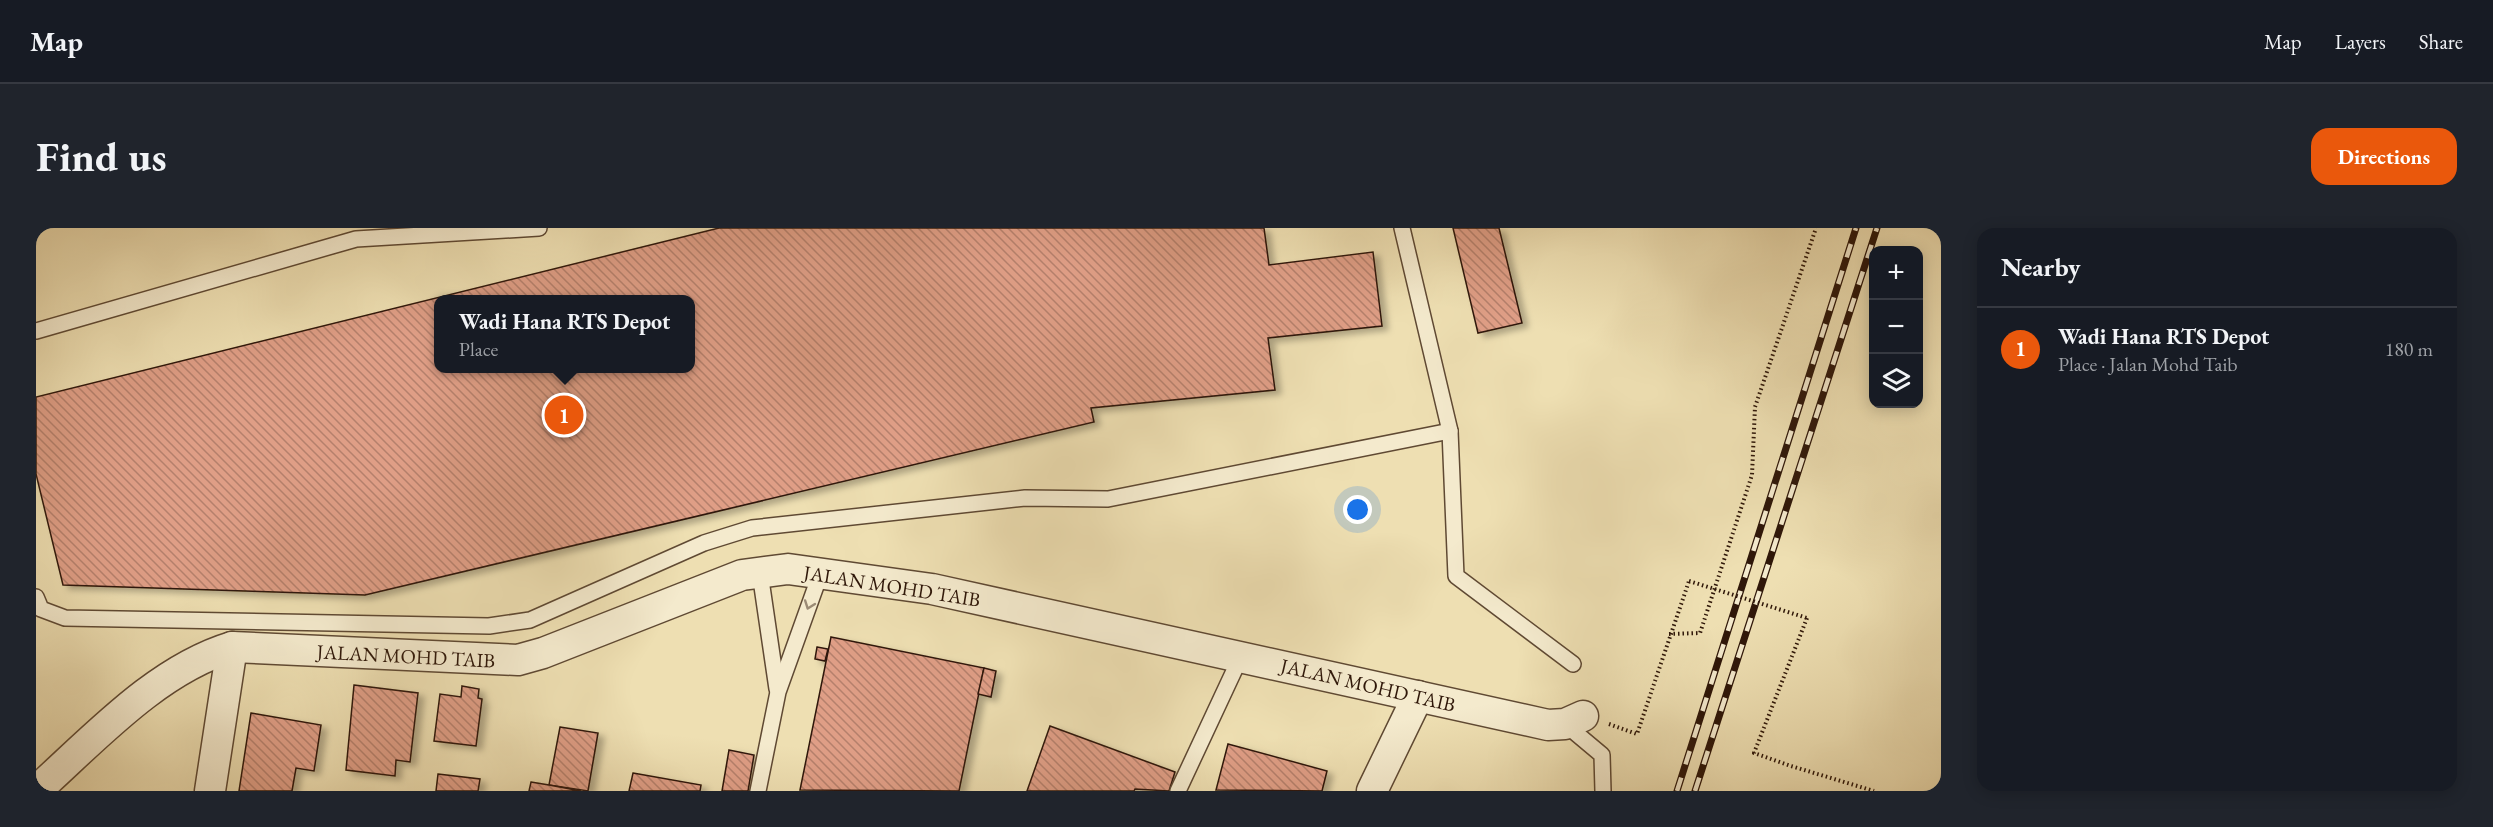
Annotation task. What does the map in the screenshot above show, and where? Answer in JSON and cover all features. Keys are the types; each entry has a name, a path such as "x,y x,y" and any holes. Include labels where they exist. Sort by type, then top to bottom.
{"street":[{"name":"JALAN MOHD TAIB","path":"36,791 169,676 205,655 232,648 518,660 543,653 742,575 788,569 932,589 1548,725 1574,720"},
{"path":"210,791 232,648"},
{"path":"1372,791 1418,696"}],"lane":[{"path":"36,331 356,238 539,228"},
{"path":"1402,228 1450,431 1456,576 1573,664"},
{"path":"36,597 41,609 64,618 489,626 530,620 704,543 753,528 1025,498 1107,499 1450,431"},
{"path":"758,791 778,692 820,572"},
{"path":"760,573 778,692"},
{"path":"1178,791 1241,656"},
{"path":"1574,720 1602,755 1603,791"}],"path":[{"path":"1669,634 1700,633 1752,475 1755,407 1816,228"},
{"path":"1574,720 1637,734 1669,634 1689,581 1807,618 1754,753 1874,791"}],"building":[{"path":"719,228 1264,228 1269,265 1373,252 1382,326 1268,338 1275,390 1091,408 1094,422 365,595 63,585 36,474 36,397 434,299 434,373 695,373 695,295 448,295"},
{"path":"1453,228 1499,228 1522,323 1478,333"},
{"path":"831,637 984,668 959,791 800,790"},
{"path":"817,647 828,649 825,661 815,659"},
{"path":"984,668 996,671 991,697 978,694"},
{"path":"354,685 418,693 410,762 396,760 395,776 346,770"},
{"path":"462,686 479,689 478,698 482,699 476,746 434,741 440,694 461,697"},
{"path":"251,713 321,725 314,771 296,768 292,791 239,791"},
{"path":"1050,726 1175,772 1169,791 1135,789 1134,791 1027,791"},
{"path":"560,727 598,733 588,791 549,785"},
{"path":"1228,744 1327,771 1322,791 1216,790"},
{"path":"729,750 754,755 748,791 722,791"},
{"path":"633,773 701,785 700,791 629,791"},
{"path":"438,774 480,779 478,791 436,791"},
{"path":"531,782 549,785 581,791 529,791"}],"railway":[{"path":"1677,791 1856,228"},
{"path":"1695,791 1877,228"}],"place":[{"name":"Wadi Hana RTS Depot","path":"564,415"}]}
